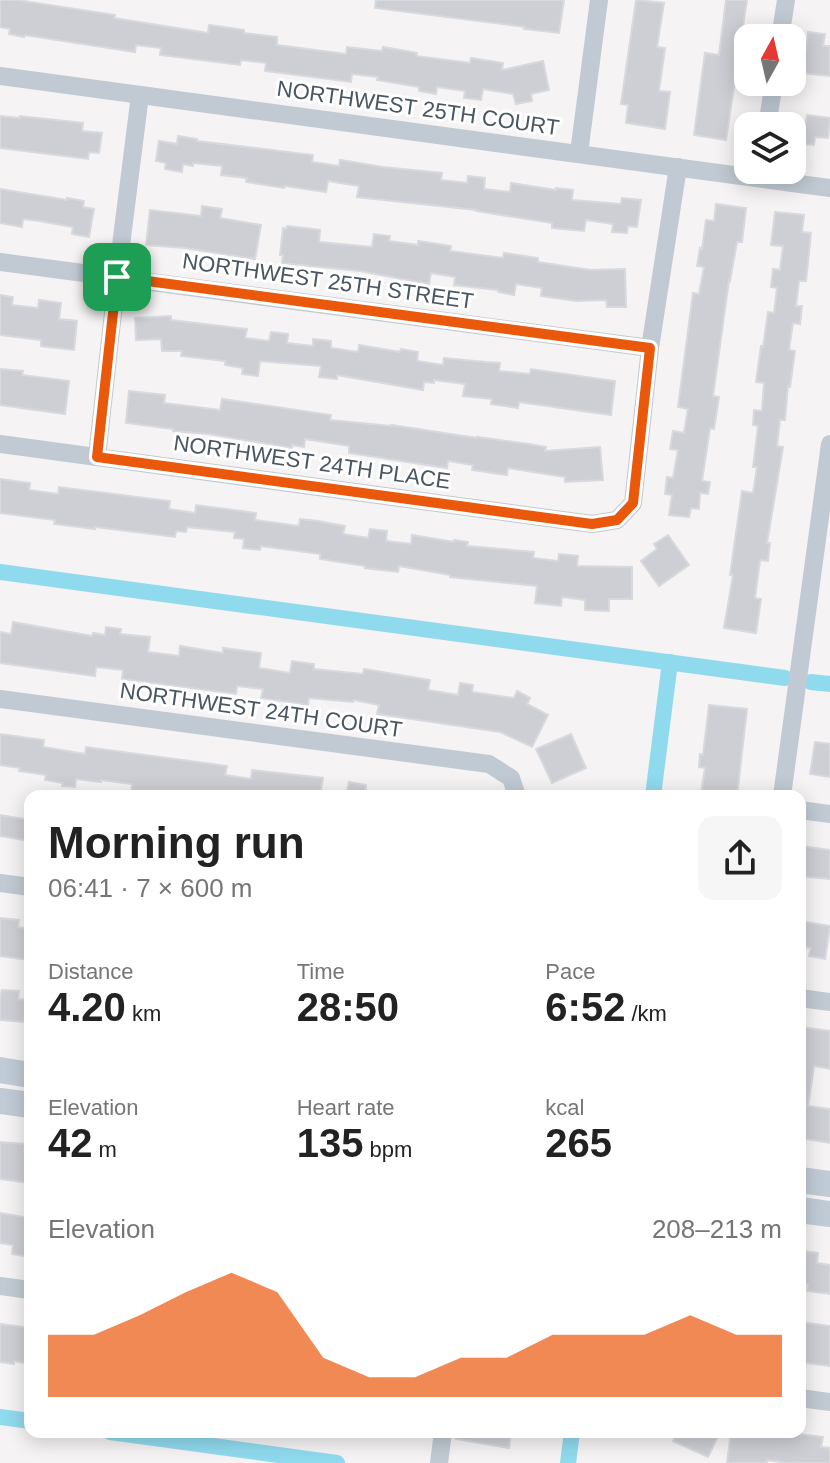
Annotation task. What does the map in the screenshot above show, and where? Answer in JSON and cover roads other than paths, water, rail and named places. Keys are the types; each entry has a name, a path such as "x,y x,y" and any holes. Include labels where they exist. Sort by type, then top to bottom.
{"street":[{"path":"579,153 599,0"},
{"path":"782,24 786,0"},
{"name":"NORTHWEST 25TH COURT","path":"0,76 678,167 734,172"},
{"path":"97,457 140,95"},
{"path":"650,348 678,167"},
{"name":"NORTHWEST 25TH COURT","path":"806,183 830,188"},
{"name":"NORTHWEST 25TH STREET","path":"0,262 650,348"},
{"name":"NORTHWEST 24TH PLACE","path":"0,444 592,524 617,520 633,503 650,348"},
{"path":"783,790 822,560 830,444"},
{"name":"NORTHWEST 24TH COURT","path":"0,699 489,764 514,787"},
{"path":"806,811 830,814"},
{"path":"0,883 24,886"},
{"path":"806,999 830,1002"},
{"path":"0,1070 24,1074"},
{"path":"0,1101 24,1104"},
{"path":"806,1181 830,1184"},
{"path":"806,1211 830,1214"},
{"path":"0,1286 24,1289"},
{"path":"806,1399 830,1402"},
{"path":"439,1463 442,1438"}],"waterway":[{"path":"0,572 785,678"},
{"path":"654,790 670,662"},
{"path":"811,682 830,684"},
{"path":"0,1417 24,1420"},
{"path":"154,1438 337,1463"},
{"path":"568,1463 571,1438"}]}
